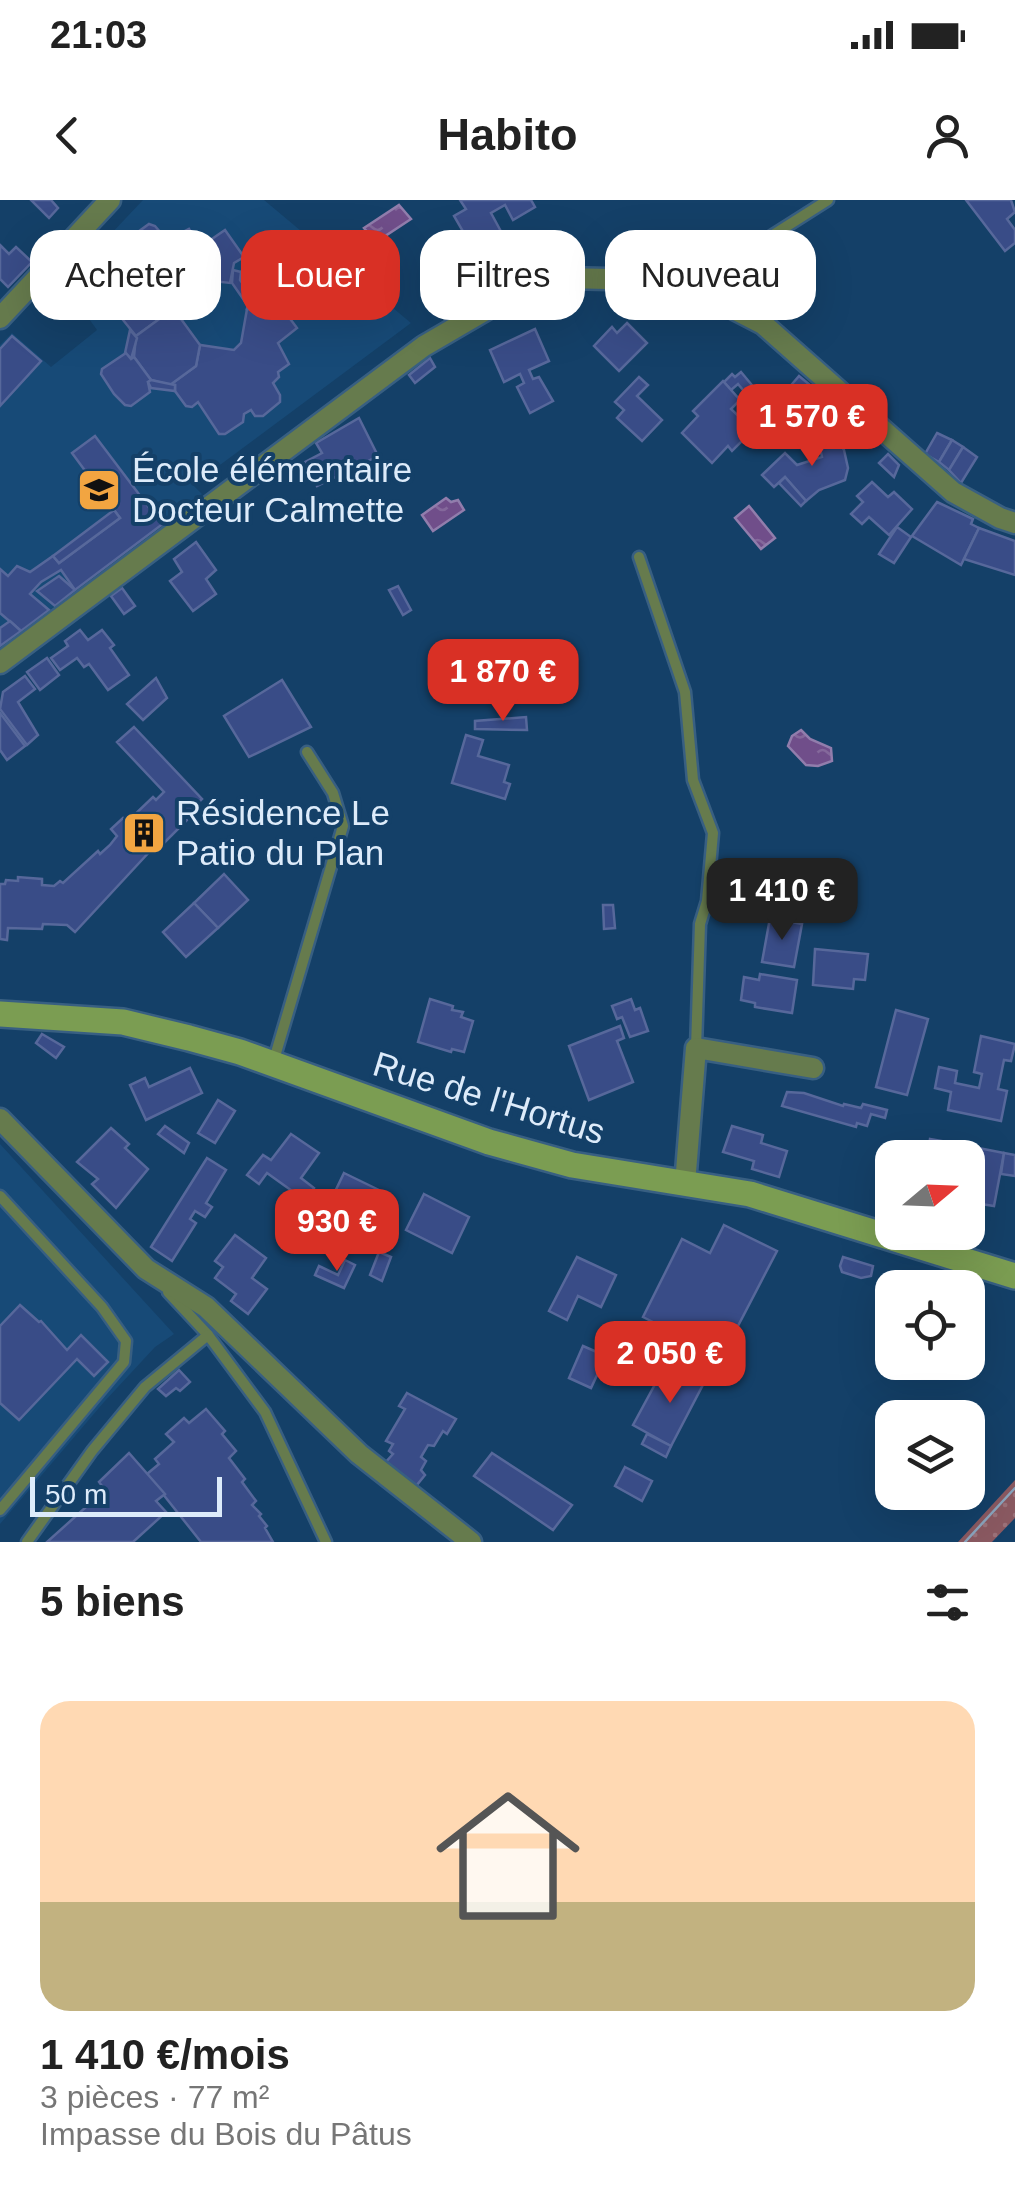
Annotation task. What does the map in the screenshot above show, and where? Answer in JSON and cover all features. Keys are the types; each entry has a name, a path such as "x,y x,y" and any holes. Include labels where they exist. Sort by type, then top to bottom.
{"main road":[{"name":"Rue de l'Hortus","path":"0,1014 123,1022 236,1051 490,1142 572,1165 750,1194 1015,1276"}],"street":[{"path":"0,318 110,200"},
{"path":"0,663 424,346 504,297 545,281 605,278"},
{"path":"755,320 952,492 1015,522"},
{"path":"685,1184 696,1048 813,1068"},
{"path":"0,1119 146,1269 206,1307 359,1454 472,1542"}],"lane":[{"path":"781,230 828,200"},
{"path":"640,557 685,692 693,780 713,833 707,901 700,924 696,1048"},
{"path":"273,1064 343,826 333,793 308,752"},
{"path":"0,1196 102,1307 126,1341 124,1362 0,1510"},
{"path":"146,1269 208,1335 265,1412 326,1542"},
{"path":"28,1542 92,1451 145,1387 208,1335"}],"shaded area":[{"path":"143,200 264,200 300,230 241,230 241,320 400,320 400,314 411,323 193,485 202,494 0,648 0,345 12,333 51,367 97,330 90,320 221,320 221,230 115,230"},
{"path":"0,1144 174,1334 155,1347 104,1402 0,1524"},
{"path":"1015,1480 1015,1518 992,1542 958,1542"}],"water":[{"path":"399,205 411,219 394,230 364,228"},
{"path":"446,498 451,502 458,500 464,510 433,531 422,515"},
{"path":"749,506 775,538 761,549 735,518"},
{"path":"801,730 810,739 831,748 832,761 806,765 788,746 792,736"}],"building":[{"path":"31,200 51,200 58,208 49,218"},
{"path":"460,200 531,200 535,207 513,220 505,205 491,213 500,230 462,230 454,216 466,209"},
{"path":"966,200 1011,200 1015,212 1007,219 1015,230 1015,243 1005,251"},
{"path":"225,230 241,253 241,259 234,263 230,283 221,282 221,233"},
{"path":"0,245 9,254 16,247 30,264 8,287 0,279"},
{"path":"233,270 241,272 241,296 232,283"},
{"path":"123,320 158,320 136,336"},
{"path":"158,320 182,320 200,345 196,366 170,385 151,380 134,357 136,336"},
{"path":"245,320 291,320 297,328 278,343 289,364 278,372 273,383 280,402 263,416 255,416 251,410 244,414 243,422 219,434 198,402 186,406 175,385 170,385 196,366 200,345 234,350 241,343"},
{"path":"627,323 647,343 619,371 594,346 612,327 617,333"},
{"path":"535,329 549,361 529,370 533,379 539,377 553,401 530,413 517,387 524,383 520,374 504,382 490,350"},
{"path":"130,330 137,338 131,359 125,353"},
{"path":"12,336 41,361 0,406 0,349"},
{"path":"126,353 131,359 134,357 151,380 150,392 131,406 114,394 101,374 102,369"},
{"path":"430,358 435,367 415,383 409,375"},
{"path":"741,372 766,402 758,408 738,384 731,390 724,382"},
{"path":"799,376 828,400 816,414 787,390"},
{"path":"639,377 648,385 637,396 662,420 642,441 617,418 624,410 615,402"},
{"path":"151,380 175,385 175,391 151,388"},
{"path":"723,381 740,400 731,409 753,430 732,451 728,446 712,463 682,433 698,416 693,411"},
{"path":"359,418 378,456 317,486 305,462 322,453 316,443"},
{"path":"937,433 952,440 939,462 925,454"},
{"path":"833,434 844,450 848,468 845,480 819,490 806,501 785,477 774,487 762,475 785,453 797,465 822,457 818,439"},
{"path":"95,436 164,523 75,590 61,570 41,582 30,594 49,610 21,631 0,613 0,569 8,576 17,566 30,572 53,556 59,563 120,518 72,453"},
{"path":"952,440 963,447 949,470 939,462"},
{"path":"963,447 977,457 961,483 949,470"},
{"path":"888,454 899,465 894,477 879,463"},
{"path":"785,477 806,501 801,506 779,483"},
{"path":"872,482 888,497 894,492 912,509 889,535 869,517 862,524 851,514 863,502 857,496"},
{"path":"937,502 973,519 971,524 979,528 961,565 912,536"},
{"path":"114,510 120,518 59,563 53,556"},
{"path":"897,527 911,537 894,563 879,554"},
{"path":"979,528 1015,541 1015,575 964,559"},
{"path":"196,542 216,570 206,579 216,594 193,611 170,581 182,572 174,559"},
{"path":"59,576 75,590 55,606 37,591"},
{"path":"398,586 411,610 403,615 389,590"},
{"path":"122,588 135,606 124,614 111,596"},
{"path":"10,621 21,631 0,646 0,628"},
{"path":"80,630 88,640 102,630 129,675 108,690 89,664 84,667 77,658 60,670 51,658 68,646 65,641"},
{"path":"47,658 59,675 40,690 27,672"},
{"path":"25,676 35,689 18,702 38,735 27,745 0,709 3,692"},
{"path":"156,678 167,698 143,720 127,704"},
{"path":"282,680 311,727 249,757 224,716"},
{"path":"0,713 25,746 7,760 0,750"},
{"path":"526,717 527,730 475,729 475,721"},
{"name":"Résidence Le Patio du Plan","path":"134,727 202,799 186,815 189,818 156,851 153,848 75,932 67,925 43,924 42,929 8,928 7,940 0,939 0,884 18,881 18,877 42,879 42,885 63,883 110,845 117,836 111,829 123,818 127,822 153,797 156,800 164,792 117,742"},
{"path":"466,735 483,740 478,756 509,765 504,782 510,784 505,799 452,783"},
{"path":"224,874 248,900 218,928 194,903"},
{"path":"194,903 218,928 186,957 163,932"},
{"path":"603,905 613,905 615,928 604,929"},
{"path":"770,918 802,924 794,967 762,962"},
{"path":"815,949 868,954 865,980 854,979 853,989 813,985"},
{"path":"760,974 797,980 792,1013 755,1007 755,1003 741,1000 744,977 759,980"},
{"path":"430,999 453,1006 452,1010 463,1012 461,1017 473,1021 464,1052 418,1042"},
{"path":"631,999 635,1010 640,1008 648,1031 630,1037 622,1017 617,1019 612,1006"},
{"path":"896,1010 928,1019 907,1095 876,1087"},
{"path":"620,1026 624,1038 617,1041 633,1082 589,1100 569,1046"},
{"path":"42,1034 64,1047 56,1058 36,1043"},
{"path":"981,1036 1015,1044 1011,1061 1004,1060 998,1089 1007,1091 1001,1121 948,1110 951,1092 935,1088 939,1067 957,1071 955,1083 979,1088 982,1074 974,1072"},
{"path":"190,1068 202,1093 146,1120 130,1085 145,1078 149,1087"},
{"path":"787,1092 804,1093 843,1106 861,1108 863,1104 887,1110 885,1118 871,1114 867,1126 857,1123 856,1127 782,1106"},
{"path":"218,1100 235,1111 215,1143 198,1133"},
{"path":"165,1126 189,1143 184,1153 158,1134"},
{"path":"732,1126 763,1135 761,1143 787,1151 779,1177 752,1169 754,1161 723,1152"},
{"path":"111,1128 129,1144 125,1148 148,1169 116,1208 92,1184 98,1179 77,1162"},
{"path":"291,1134 319,1153 301,1178 314,1188 306,1201 267,1173 259,1184 247,1175 263,1155 271,1160"},
{"path":"985,1149 1004,1153 994,1206 985,1205"},
{"path":"1004,1153 1015,1155 1015,1176 1001,1174"},
{"path":"207,1158 226,1170 206,1203 212,1207 205,1217 195,1211 190,1219 196,1223 172,1261 151,1247"},
{"path":"344,1173 381,1191 369,1217 331,1200"},
{"path":"424,1194 469,1217 452,1253 406,1230"},
{"path":"724,1225 777,1251 727,1347 719,1355 643,1317 682,1239 710,1253"},
{"path":"235,1235 266,1258 252,1278 267,1289 248,1314 231,1301 236,1294 215,1278 223,1267 215,1261"},
{"path":"379,1252 391,1257 382,1281 370,1275"},
{"path":"577,1257 616,1275 601,1307 578,1296 567,1320 549,1311"},
{"path":"843,1257 873,1266 871,1276 861,1278 842,1272"},
{"path":"345,1260 355,1265 344,1288 315,1275 319,1266 338,1275"},
{"path":"20,1305 67,1350 81,1335 108,1362 94,1376 77,1359 19,1420 0,1403 0,1326"},
{"path":"583,1346 606,1356 591,1388 569,1378"},
{"path":"684,1366 707,1377 671,1446 633,1425 659,1377 674,1385"},
{"path":"179,1370 190,1382 166,1396 158,1389"},
{"path":"407,1393 456,1419 447,1434 443,1431 434,1446 428,1445 421,1457 426,1461 421,1470 425,1475 416,1486 384,1464 393,1454 389,1451 393,1444 386,1441 405,1409 399,1406"},
{"path":"206,1409 236,1451 229,1458 245,1479 242,1482 256,1501 252,1505 261,1514 273,1542 201,1542 147,1474 159,1464 155,1459 174,1442 166,1434 184,1418 189,1423"},
{"path":"647,1434 671,1446 666,1457 642,1444"},
{"path":"129,1453 165,1494 156,1501 166,1512 133,1542 47,1542 105,1490 99,1482"},
{"path":"492,1453 572,1505 553,1530 474,1476"},
{"path":"625,1467 652,1481 642,1501 615,1486"}],"tram line":[{"path":"965,1542 1015,1488"}],"place":[{"name":"École élémentaire Docteur Calmette","path":"99,490"},
{"name":"Résidence Le Patio du Plan","path":"144,833"}]}
